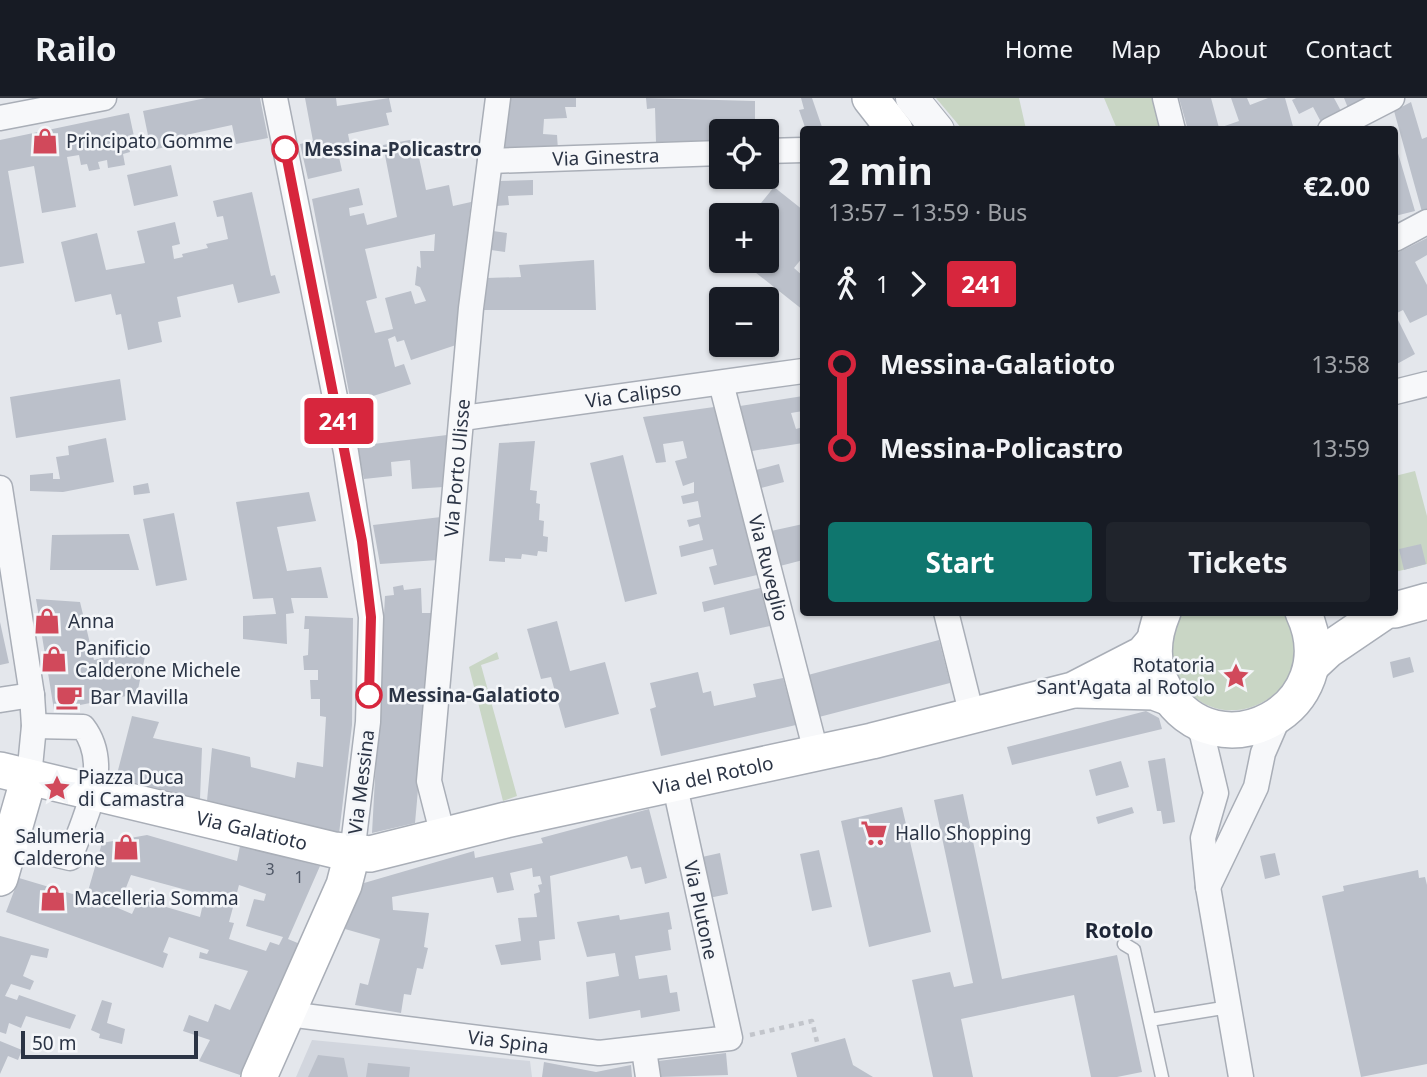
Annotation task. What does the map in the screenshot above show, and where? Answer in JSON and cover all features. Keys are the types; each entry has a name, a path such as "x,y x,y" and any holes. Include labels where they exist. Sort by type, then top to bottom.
{"main road":[{"path":"870,98 892,126"},
{"path":"1398,609 1427,601"},
{"path":"1304,616 1312,636 1313,664"},
{"path":"1073,690 1154,692 1206,725 1237,729 1266,722 1298,698 1313,664 1328,650 1378,616"},
{"path":"1073,690 1143,654 1158,627"},
{"path":"1158,627 1154,662 1160,681 1181,708"},
{"name":"Via del Rotolo","path":"352,854 370,854 674,782 972,716 1073,690"},
{"name":"Via Galatioto","path":"14,773 352,854"},
{"path":"4,858 14,773"},
{"name":"Via Messina","path":"259,1077 344,885 352,854"}],"street":[{"path":"0,118 104,98"},
{"name":"Via Messina","path":"275,98 353,490 371,617 368,722 352,854"},
{"name":"Via Porto Ulisse","path":"443,836 429,781 471,308 498,98"},
{"path":"912,98 934,126"},
{"path":"1165,98 1172,126"},
{"path":"1338,126 1392,98"},
{"path":"779,151 800,150"},
{"name":"Via Ginestra","path":"490,161 709,153"},
{"path":"1398,237 1427,222"},
{"name":"Via Calipso","path":"463,418 800,371"},
{"name":"Via Ruveglio","path":"721,383 816,752"},
{"path":"1398,391 1427,384"},
{"path":"0,488 33,712 14,773"},
{"path":"947,616 972,716"},
{"path":"0,700 83,727 94,746 102,795 70,858 4,858"},
{"path":"1181,708 1202,734 1216,793 1203,838 1208,887 1241,1077"},
{"path":"1208,887 1256,787 1263,753 1280,714"},
{"name":"Via Plutone","path":"674,782 730,1038"},
{"name":"Via Spina","path":"288,1014 599,1054 730,1038"},
{"path":"644,1050 648,1077"}],"lane":[{"path":"1124,944 1134,950 1163,1077"},
{"path":"1150,1020 1229,1007"}],"path":[{"path":"730,1038 812,1021 818,1046"}],"shaded area":[{"path":"312,1040 530,1061 532,1077 296,1077"}],"green space":[{"path":"936,98 1019,98 1025,126 959,126"},
{"path":"1104,98 1152,98 1162,126 1116,126"},
{"path":"1415,471 1427,516 1427,564 1398,571 1398,475"},
{"path":"1181,616 1285,616 1294,643 1292,669 1279,689 1260,704 1237,710 1213,707 1191,694 1175,669 1171,648"},
{"path":"497,652 499,659 481,665 517,796 503,801 469,667"}],"building":[{"path":"206,98 260,98 268,138 236,144 232,125 186,135 188,142 174,145 173,137 164,139 166,147 151,150 143,111"},
{"path":"305,98 336,98 337,106 389,98 392,112 386,113 389,125 348,134 352,154 339,157 342,171 308,179 300,144 313,141"},
{"path":"509,98 576,98 576,107 565,107 567,118 544,119 543,134 557,135 558,150 502,151"},
{"path":"646,98 755,101 755,119 709,119 709,141 656,142 655,108 647,109"},
{"path":"801,98 812,98 822,126 805,126 799,110 804,109"},
{"path":"1179,98 1211,98 1218,126 1187,126"},
{"path":"1231,98 1247,98 1250,105 1268,98 1285,98 1293,126 1225,126 1239,121"},
{"path":"1334,98 1341,111 1321,122 1313,107 1299,114 1292,100"},
{"path":"1344,98 1368,98 1348,108"},
{"path":"1411,102 1422,139 1427,137 1427,209 1422,212 1394,111"},
{"path":"129,113 135,141 128,143 130,152 123,154 125,165 108,168 107,160 98,162 100,169 89,171 87,164 81,165 79,155 67,157 76,207 42,213 34,166 8,171 24,263 0,267 0,140"},
{"path":"415,139 426,190 449,185 453,206 471,202 456,345 411,360 404,340 397,342 395,336 388,339 395,367 404,364 411,384 351,403 312,199 359,188 363,205 349,208 350,216 364,213 367,225 397,217 383,145","holes":["435,234 434,251 420,251 421,268 417,266 415,285 420,287 426,301 415,304 411,291 385,298 393,329 375,333 366,301 377,298 365,249"]},
{"path":"1398,153 1415,211 1398,215"},
{"path":"171,165 178,196 134,206 127,175"},
{"path":"533,180 533,195 508,196 509,205 496,206 498,181"},
{"path":"772,189 777,189 800,208 800,261 794,268 800,273 800,308 779,291 779,287 774,287 756,273 779,273 779,203 761,203"},
{"path":"252,192 271,276 275,275 280,293 238,303 233,284 177,297 181,317 158,322 162,342 128,350 121,314 116,315 111,294 75,302 61,242 97,233 106,270 145,263 137,231 175,222 180,244 172,246 174,259 183,257 182,254 208,248 206,244 228,239 223,216 217,217 213,201"},
{"path":"493,231 507,233 505,252 491,250"},
{"path":"1427,238 1427,255 1415,262 1427,285 1427,315 1410,323 1403,310 1398,312 1398,252"},
{"path":"594,260 596,310 484,310 487,278 521,277 519,265"},
{"path":"1398,320 1415,354 1398,363"},
{"path":"120,379 126,420 16,438 10,397"},
{"path":"800,396 800,412 791,413 796,429 800,428 800,443 752,451 740,406"},
{"path":"714,407 757,575 714,585 709,567 717,565 713,549 681,557 679,546 703,540 699,524 689,527 687,520 701,517 698,501 683,504 681,496 694,493 694,482 683,486 675,461 687,458 683,441 663,444 666,462 656,463 643,417"},
{"path":"447,435 444,487 412,489 410,460 391,462 392,476 364,479 357,446"},
{"path":"106,438 114,482 63,492 30,491 30,475 53,473 53,479 60,479 56,457 69,455 68,446"},
{"path":"535,441 530,490 537,491 539,520 544,521 543,536 548,537 547,552 538,551 537,556 522,554 521,559 505,558 505,562 489,561 499,443"},
{"path":"623,455 657,594 625,602 590,463"},
{"path":"779,464 784,482 761,488 756,470"},
{"path":"148,483 150,493 134,495 133,486"},
{"path":"309,492 316,521 277,527 287,571 321,567 328,598 291,598 294,613 286,614 287,644 243,639 243,616 276,614 273,598 253,599 236,502"},
{"path":"174,513 187,580 156,586 143,519"},
{"path":"441,517 438,560 380,564 373,525"},
{"path":"800,525 800,561 780,566 771,531"},
{"path":"129,534 139,570 50,570 52,535"},
{"path":"1421,544 1426,564 1404,570 1399,549"},
{"path":"403,585 404,590 421,588 422,613 434,613 415,823 372,833 385,596 394,595 393,587"},
{"path":"760,588 770,626 730,635 724,607 704,612 702,602"},
{"path":"36,599 80,602 94,660 147,647 137,694 54,710"},
{"path":"305,616 353,618 352,725 339,834 207,801 212,748 250,757 251,767 295,778 297,762 323,767 326,717 320,716 320,699 311,699 310,680 318,680 318,670 304,670 303,656 308,655 309,629 304,629"},
{"path":"557,621 570,671 605,662 619,714 565,728 551,677 541,679 527,629"},
{"path":"0,622 9,663 0,665"},
{"path":"939,640 950,683 819,717 808,675"},
{"path":"1410,657 1414,672 1393,678 1390,662"},
{"path":"698,672 703,693 711,691 714,706 756,697 753,684 783,678 796,725 661,756 650,709 656,707 650,683"},
{"path":"1146,711 1159,718 1162,729 1012,765 1007,747"},
{"path":"132,716 159,722 153,738 202,748 200,799 116,778"},
{"path":"1165,758 1175,822 1163,824 1161,811 1157,811 1148,761"},
{"path":"1121,761 1129,787 1096,796 1089,770"},
{"path":"963,794 1002,979 1117,955 1142,1072 1117,1077 1091,1077 1074,995 961,1019 973,1077 933,1077 912,980 950,972 954,987 973,983 934,800"},
{"path":"902,807 931,932 869,947 841,821"},
{"path":"1132,807 1134,813 1098,824 1096,817"},
{"path":"649,809 667,878 645,884 641,867 631,869 627,856 550,876 555,939 539,941 541,960 501,965 495,945 521,941 518,918 537,917 534,894 540,892 538,885 542,884 540,876 533,877 532,868 510,873 514,890 497,893 493,877 392,897 393,910 429,913 424,947 428,948 423,969 417,968 411,995 404,994 401,1013 355,1005 360,983 368,985 380,939 345,929 364,883 474,851 475,858 543,843 541,838"},
{"path":"147,835 237,861 240,846 320,866 288,939 300,944 240,1075 199,1061 210,1040 183,1031 189,1015 208,1022 215,1004 230,1010 248,971 199,958 200,952 207,954 209,950 169,937 163,952 168,954 163,968 6,912 19,878 86,898 102,843","holes":["131,875 205,895 200,917 139,899 132,914 118,908","239,885 266,894 264,901 254,899 246,926 283,937 279,945 270,942 266,951 229,939 234,923 229,922"]},
{"path":"819,850 832,907 812,911 800,854"},
{"path":"720,853 728,894 709,898 702,857"},
{"path":"1275,853 1280,875 1265,879 1260,856"},
{"path":"1418,870 1419,878 1425,877 1427,885 1427,1064 1361,1077 1322,896 1344,891 1343,886"},
{"path":"669,912 672,929 668,930 671,950 635,956 639,979 667,975 670,993 677,992 680,1011 641,1018 640,1010 589,1019 586,982 619,976 615,953 587,957 577,922 619,915 620,920"},
{"path":"0,936 49,949 47,958 31,955 23,976 34,981 30,990 11,984 5,996 17,1000 19,995 76,1015 70,1029 26,1016 21,1028 9,1023 6,1034 0,1032"},
{"path":"102,1000 112,1003 107,1023 125,1029 122,1044 99,1038 100,1034 91,1030"},
{"path":"845,1038 853,1065 873,1077 797,1077 791,1053"},
{"path":"0,1041 22,1050 18,1060 8,1056 0,1074"},
{"path":"726,1053 728,1075 660,1077 658,1061"},
{"path":"318,1055 344,1058 348,1077 308,1077"},
{"path":"544,1062 596,1072 631,1065 632,1077 542,1077"},
{"path":"368,1063 410,1067 409,1077 366,1077"}],"bus line":[{"name":"241","path":"285,149 362,541 371,617 369,695"}],"place":[{"name":"Principato Gomme","path":"45,141"},
{"name":"Messina-Policastro","path":"285,149"},
{"name":"Anna","path":"47,621"},
{"name":"Panificio Calderone Michele","path":"54,659"},
{"name":"Rotatoria Sant'Agata al Rotolo","path":"1236,676"},
{"name":"Messina-Galatioto","path":"369,695"},
{"name":"Bar Mavilla","path":"69,697"},
{"name":"Piazza Duca di Camastra","path":"57,788"},
{"name":"Hallo Shopping","path":"874,833"},
{"name":"Salumeria Calderone","path":"126,847"},
{"name":"Macelleria Somma","path":"53,898"}],"district":[{"name":"Rotolo","path":"1119,930"}]}
